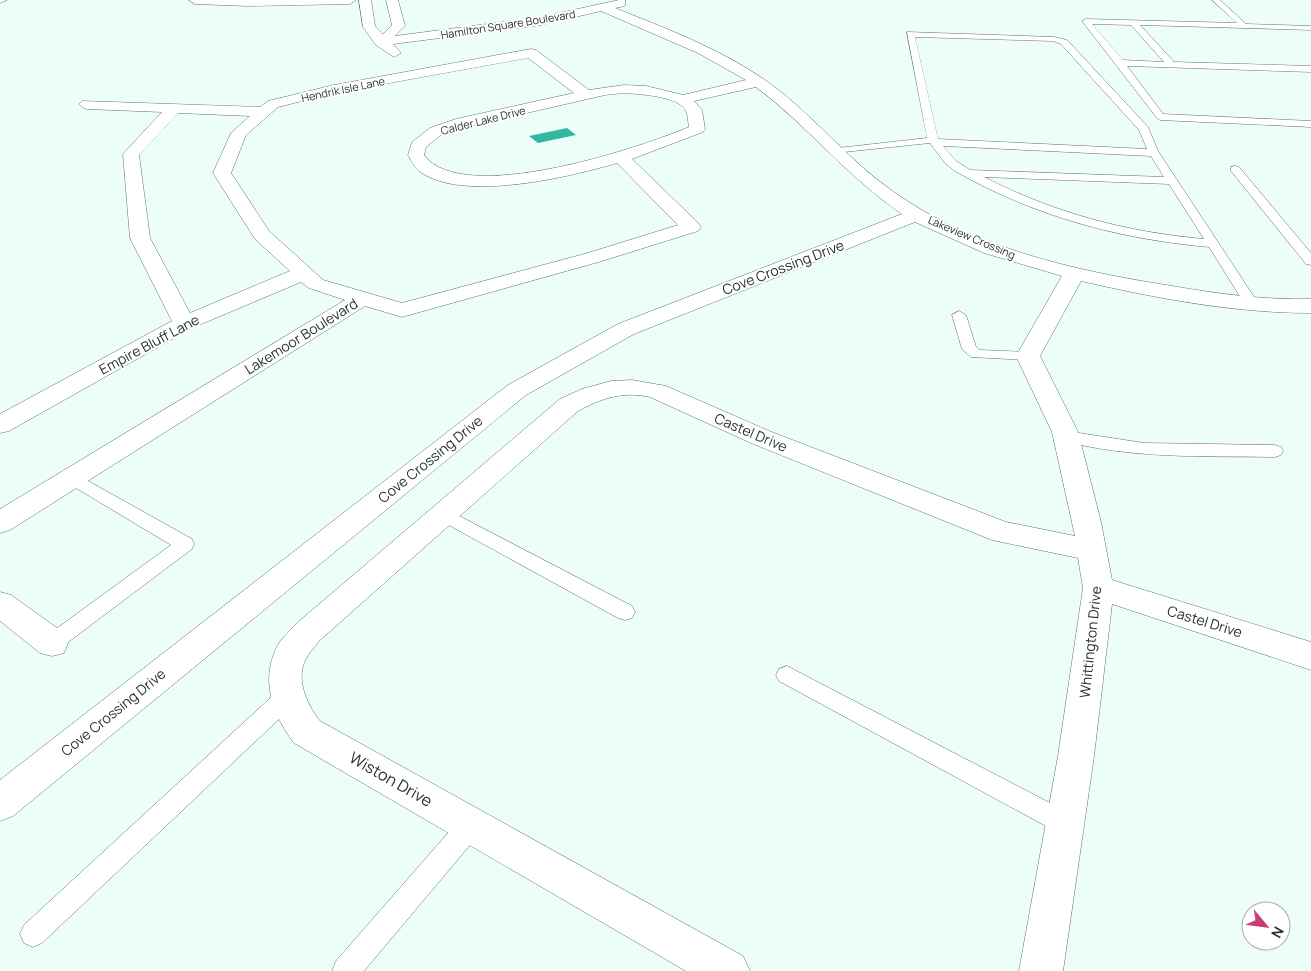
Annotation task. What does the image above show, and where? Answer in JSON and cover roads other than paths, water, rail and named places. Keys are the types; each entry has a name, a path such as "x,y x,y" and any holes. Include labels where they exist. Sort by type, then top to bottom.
{"street":[{"path":"195,0 248,2 350,0"},
{"path":"365,0 369,27 381,42 416,74"},
{"path":"381,42 399,26 392,0"},
{"name":"Hamilton Square Boulevard","path":"381,42 469,32 541,21 633,0"},
{"name":"Lakeview Crossing","path":"604,8 676,39 759,82 884,194 918,214 981,243 1074,274 1170,293 1251,303 1311,306"},
{"name":"Hendrik Isle Lane","path":"86,104 264,112 273,104 334,89 531,52 586,95"},
{"name":"Calder Lake Drive","path":"683,99 694,110 697,129 682,137 621,157 542,176 502,182 468,181 426,168 416,155 418,145 436,131 456,124 586,95 624,89 652,91 683,99 759,82"},
{"path":"174,108 131,154 140,238 184,323"},
{"path":"264,112 239,133 222,173 262,235 316,284 363,298"},
{"name":"Lakemoor Boulevard","path":"0,524 363,298 402,310 595,257 691,227 621,157"},
{"name":"Cove Crossing Drive","path":"0,803 517,390 626,329 918,214"},
{"name":"Empire Bluff Lane","path":"0,425 184,323 304,273"},
{"path":"1028,356 1074,274"},
{"name":"Whittington Drive","path":"1028,356 1066,436 1098,588 1076,756 1041,971"},
{"name":"Castel Drive","path":"442,513 569,405 590,394 608,388 626,386 656,391 768,440 1002,532 1091,550"},
{"name":"Wiston Drive","path":"442,513 308,632 291,653 284,677 287,696 295,718 307,732 471,825 692,962 728,971"},
{"name":"Castel Drive","path":"1098,588 1273,642 1311,656"},
{"path":"0,604 52,643"}],"lane":[{"path":"1216,0 1243,25"},
{"path":"1311,28 1086,21 1160,116 1164,118 1311,124"},
{"path":"1132,21 1172,65"},
{"path":"1213,244 1170,240 1093,225 1055,214 1005,193 954,165 934,141 910,34 1054,39 1064,42 1144,129 1155,153 1251,303"},
{"path":"1120,64 1311,69"},
{"path":"838,151 934,141 1155,153"},
{"path":"1235,169 1310,258"},
{"path":"968,173 1173,181"},
{"path":"959,315 969,349 976,354 1028,356"},
{"path":"1066,436 1100,445 1148,449 1275,451"},
{"path":"52,643 185,544 72,478"},
{"path":"442,513 625,612"},
{"path":"787,675 1064,823"},
{"path":"33,934 287,696"},
{"path":"346,971 471,825"}]}
